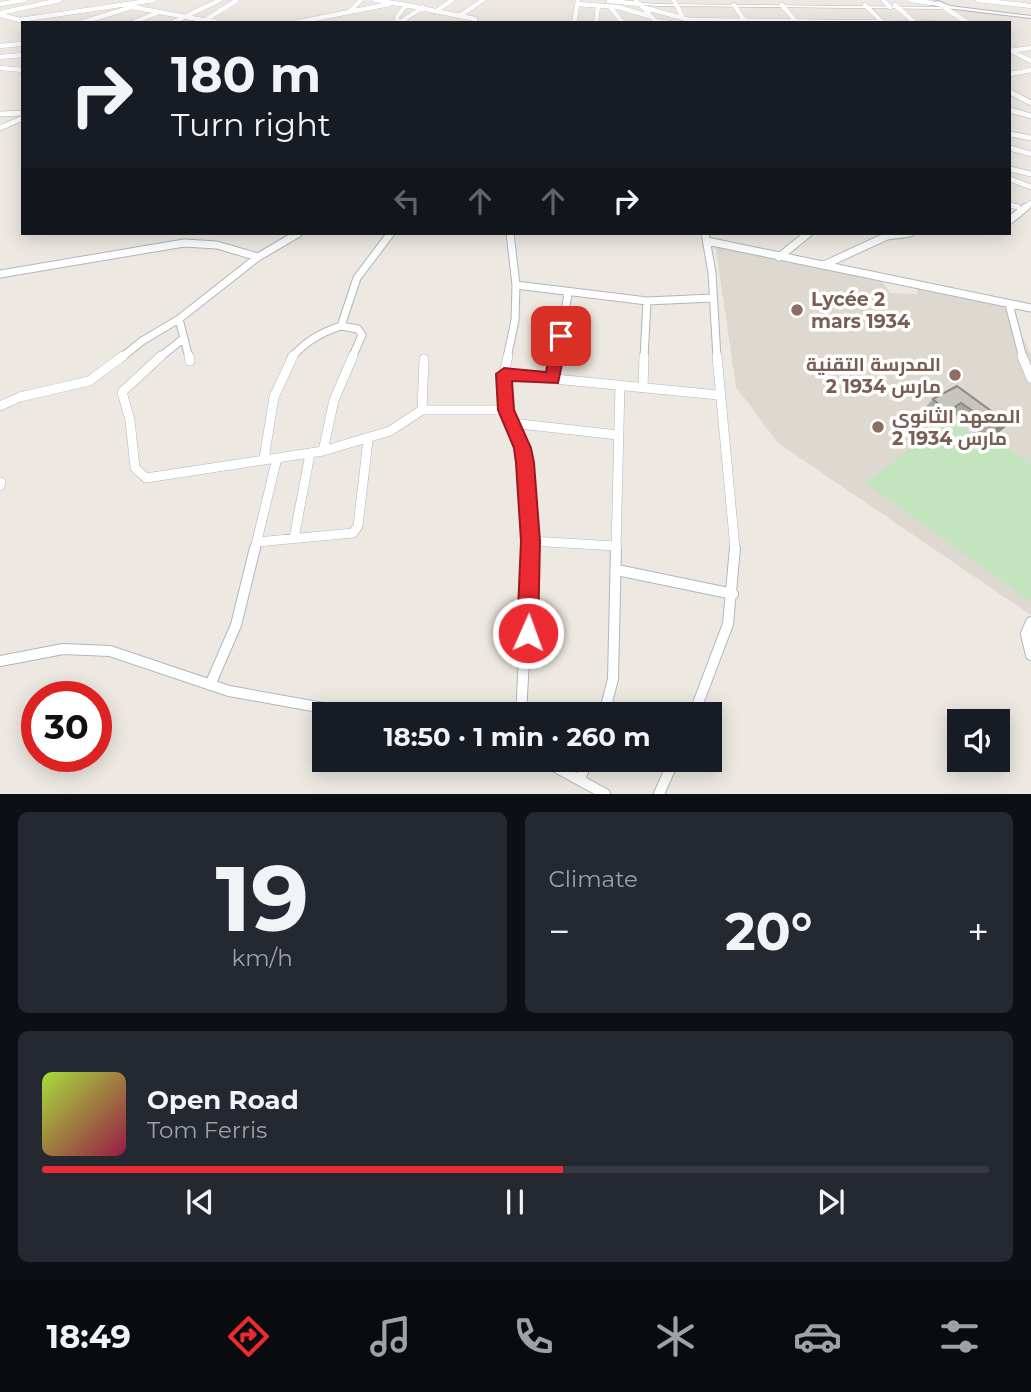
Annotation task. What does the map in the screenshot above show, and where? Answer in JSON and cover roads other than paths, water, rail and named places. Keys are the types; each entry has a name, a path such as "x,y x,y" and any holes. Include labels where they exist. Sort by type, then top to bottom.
{"main road":[{"path":"945,5 953,0"},
{"path":"932,3 1031,16"},
{"path":"945,5 1031,16"}],"street":[{"path":"0,4 28,0"},
{"path":"0,14 60,0"},
{"path":"0,14 20,20 155,0"},
{"path":"86,21 155,0"},
{"path":"176,21 220,0"},
{"path":"132,7 204,21 237,0"},
{"path":"349,12 361,0"},
{"path":"375,0 438,10 474,21"},
{"path":"304,21 391,4 399,0"},
{"path":"438,10 452,0"},
{"path":"461,15 483,0"},
{"path":"591,0 640,4 945,5 965,21"},
{"path":"635,0 646,8 692,21"},
{"path":"663,0 677,3"},
{"path":"883,0 913,21"},
{"path":"910,0 932,3"},
{"path":"978,0 1031,6"},
{"path":"1006,2 1012,13"},
{"path":"574,21 578,3 610,7 654,19"},
{"path":"677,3 683,18"},
{"path":"893,6 932,3"},
{"path":"780,4 795,21"},
{"path":"398,21 397,17 406,5"},
{"path":"735,5 746,21"},
{"path":"596,21 598,6"},
{"path":"866,6 882,21"},
{"path":"402,21 423,7"},
{"path":"610,7 621,21"},
{"path":"646,8 654,19"},
{"path":"137,21 159,12"},
{"path":"92,19 98,21"},
{"path":"689,20 718,21"},
{"path":"0,46 21,44"},
{"path":"0,63 21,45"},
{"path":"1011,50 1031,48"},
{"path":"1011,51 1031,61"},
{"path":"0,57 21,55"},
{"path":"0,68 21,70"},
{"path":"1011,74 1031,70"},
{"path":"1011,93 1031,103"},
{"path":"1011,110 1031,116"},
{"path":"0,114 21,116"},
{"path":"0,128 21,117"},
{"path":"1011,134 1031,138"},
{"path":"1011,148 1029,154 1023,172"},
{"path":"1011,169 1031,174"},
{"path":"1011,179 1031,187"},
{"path":"1011,219 1031,203"},
{"path":"1011,205 1018,207"},
{"path":"0,407 20,397 89,381 142,341 179,320 258,257 296,235"},
{"path":"341,326 357,278 389,235"},
{"path":"510,235 517,306 504,374 506,410 522,448 525,463 530,541 522,702"},
{"path":"699,702 714,670 733,594 735,531 719,395 713,298 706,235"},
{"path":"779,257 806,235"},
{"path":"824,265 884,235"},
{"path":"707,241 1031,308"},
{"path":"0,274 184,243 217,245 258,257"},
{"path":"516,285 568,294 647,301 713,298"},
{"path":"553,379 568,294"},
{"path":"643,388 647,301"},
{"path":"1009,304 1026,370 1031,378"},
{"path":"179,320 190,360"},
{"path":"264,459 274,392 297,349 313,335 341,326 358,329 362,335 334,400 323,451"},
{"path":"184,338 124,387 121,397 128,412 135,468 146,478 310,454 368,440 406,422 422,410 506,410"},
{"path":"422,410 424,359"},
{"path":"504,374 719,395"},
{"path":"607,702 613,679 620,385"},
{"path":"511,423 618,435"},
{"path":"257,542 344,536 356,530 368,440"},
{"path":"294,538 310,454"},
{"path":"210,685 236,625 277,458"},
{"path":"530,541 616,546"},
{"path":"617,570 733,594"},
{"path":"1031,622 1026,634 1031,655"},
{"path":"0,662 43,651 97,649 124,654 210,685 312,707"},
{"path":"565,772 605,793"},
{"path":"579,780 582,772"},
{"path":"659,793 669,772"}],"place":[{"name":"Lycée 2 mars 1934","path":"797,310"},
{"name":"المدرسة التقنية 2 مارس 1934","path":"955,375"},
{"name":"المعهد الثانوي 2 مارس 1934","path":"878,427"}]}
